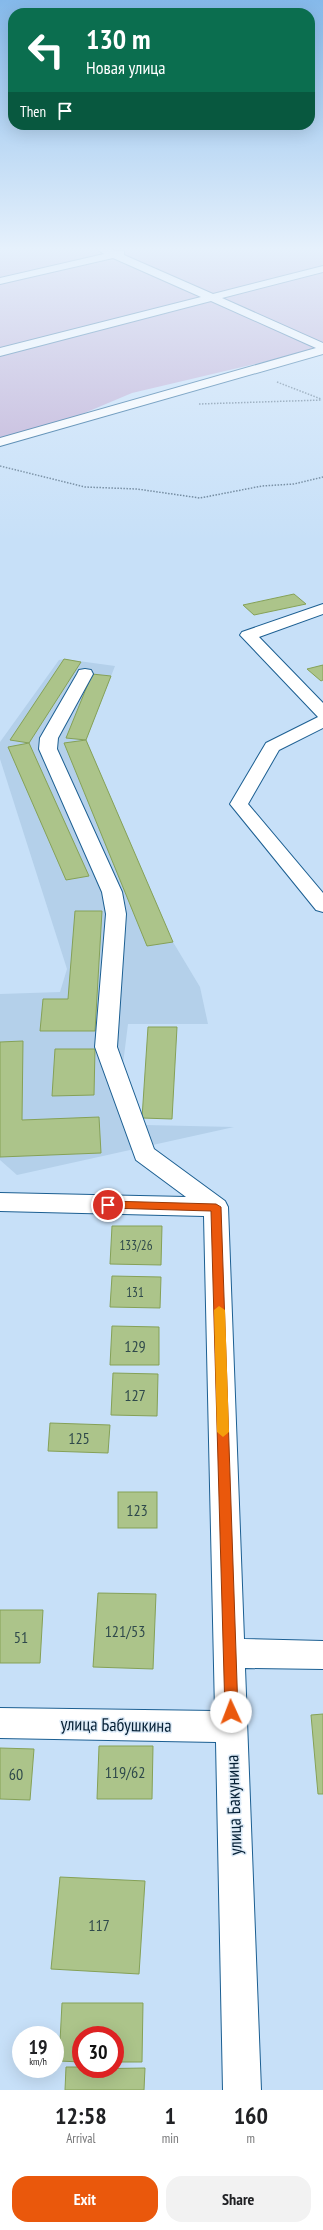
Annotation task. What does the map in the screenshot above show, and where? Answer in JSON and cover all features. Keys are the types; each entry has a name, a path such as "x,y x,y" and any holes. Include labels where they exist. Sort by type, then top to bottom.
{"street":[{"path":"0,352 21,347"},
{"path":"0,442 250,371 323,348"},
{"path":"323,609 248,635 323,713"},
{"path":"85,674 49,738 48,750 112,892 116,914 106,1047 144,1154 216,1207"},
{"path":"323,721 272,747 240,804 323,906"},
{"path":"0,1202 216,1207"},
{"name":"улица Бакунина","path":"216,1207 242,2090"},
{"path":"230,1652 323,1655"},
{"name":"улица Бабушкина","path":"0,1722 232,1727"}],"path":[{"path":"250,371 323,400"},
{"path":"198,404 323,400"},
{"path":"0,466 84,487 137,489 200,498 262,486 294,484 323,477"}],"shaded area":[{"path":"0,347 323,347 323,348 132,393 75,417 0,439"},
{"path":"64,659 115,666 86,740 173,942 200,987 208,1024 128,1024 123,1064 138,1117 146,1125 234,1127 17,1175 0,1160 0,994 60,992 67,969 0,759 0,742 59,660"}],"building":[{"path":"294,594 306,604 254,615 243,605"},
{"path":"64,659 81,662 29,743 10,740"},
{"path":"323,665 323,680 321,681 307,669"},
{"path":"92,674 111,676 86,740 66,738"},
{"path":"86,740 173,942 147,946 64,743"},
{"path":"29,743 89,876 66,880 8,747"},
{"path":"75,911 102,911 95,1031 40,1031 43,999 68,999"},
{"path":"148,1027 177,1027 172,1119 142,1118"},
{"path":"23,1041 22,1120 99,1117 101,1153 0,1157 0,1042"},
{"path":"55,1049 95,1049 94,1095 52,1096"},
{"path":"112,1226 162,1226 161,1265 110,1264"},
{"path":"112,1276 161,1277 160,1308 110,1307"},
{"path":"112,1326 159,1327 159,1365 110,1365"},
{"path":"113,1373 158,1374 157,1416 111,1415"},
{"path":"50,1423 110,1425 108,1453 48,1451"},
{"path":"118,1492 157,1492 157,1528 118,1528"},
{"path":"98,1593 156,1594 153,1669 93,1667"},
{"path":"0,1610 43,1610 40,1663 0,1663"},
{"path":"323,1714 323,1794 318,1794 311,1715"},
{"path":"99,1746 153,1746 152,1799 97,1799"},
{"path":"0,1748 34,1749 30,1800 0,1799"},
{"path":"60,1877 145,1881 139,1974 51,1969"},
{"path":"62,2003 143,2003 142,2062 124,2062 124,2026 72,2026 72,2062 64,2061 64,2026 61,2026"},
{"path":"66,2067 72,2067 72,2078 124,2078 124,2068 145,2068 144,2090 65,2090"}],"slow traffic":[{"path":"219,1310 223,1432"}],"route":[{"path":"108,1205 216,1207 231,1712"}]}
